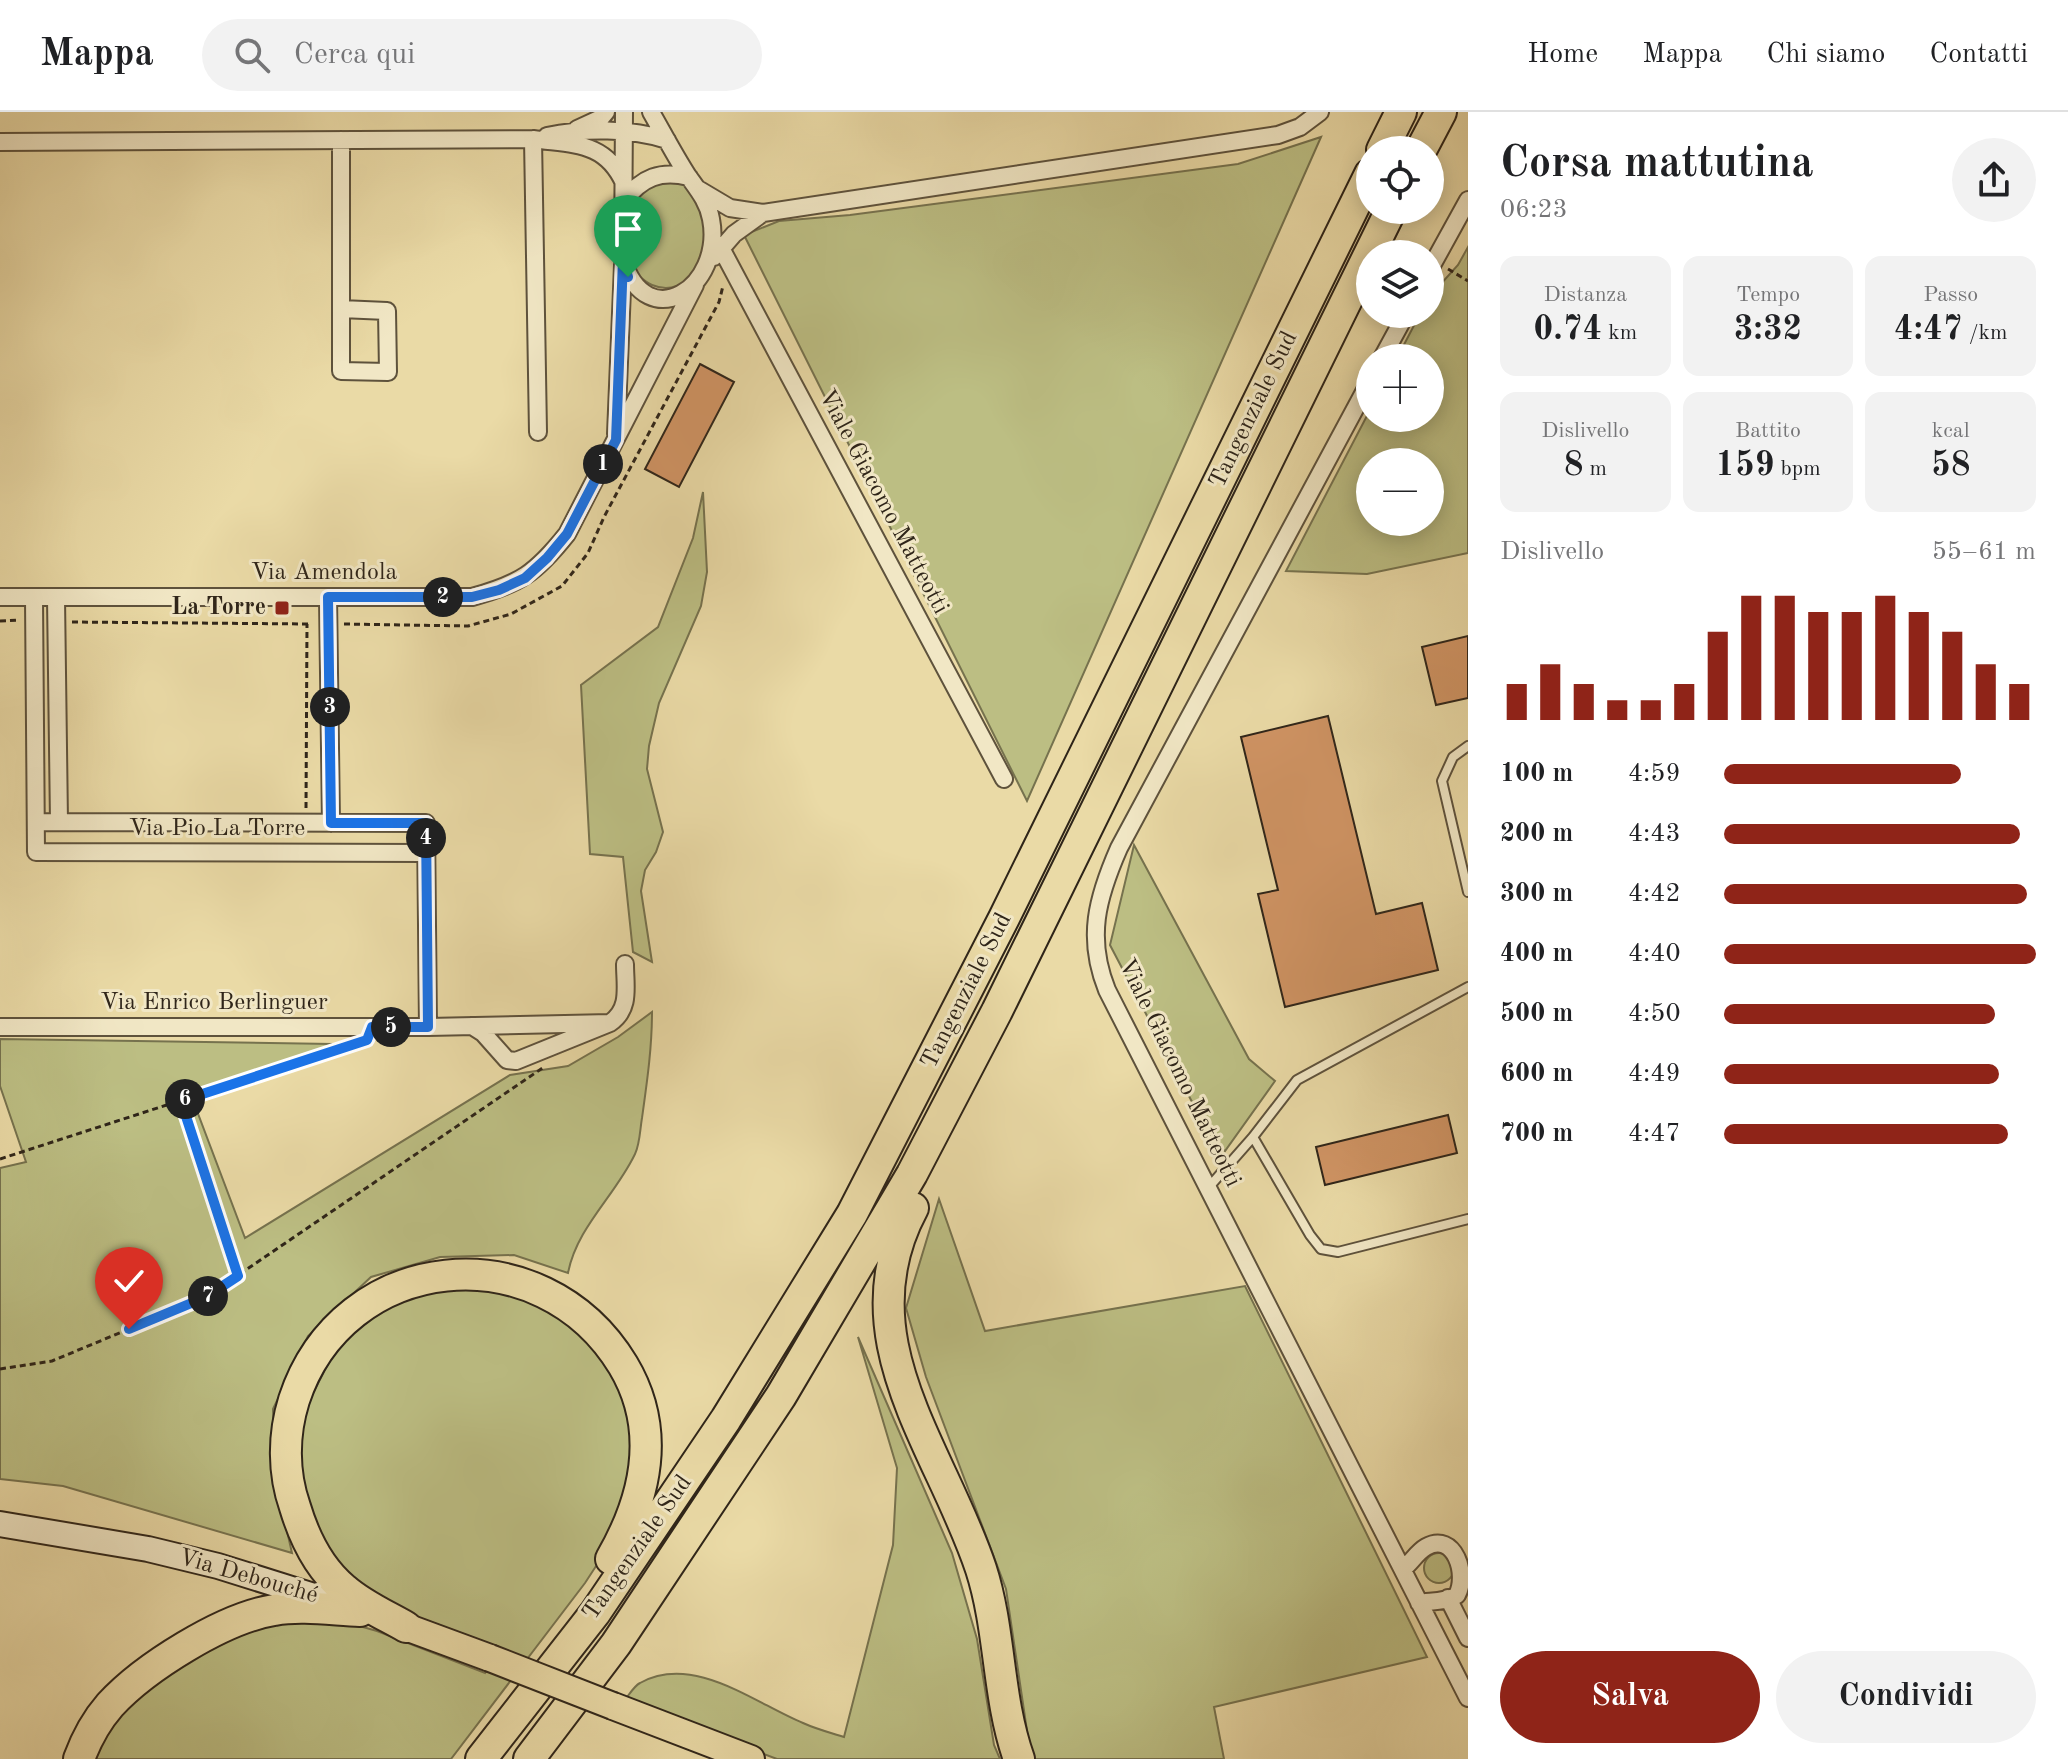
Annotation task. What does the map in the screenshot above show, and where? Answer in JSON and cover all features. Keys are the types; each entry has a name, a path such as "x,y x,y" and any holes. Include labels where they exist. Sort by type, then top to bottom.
{"highway":[{"path":"1389,136 1401,112"},
{"path":"1428,136 1441,112"},
{"name":"Tangenziale Sud","path":"481,1759 595,1613 734,1407 865,1189 1004,918 1356,202"},
{"name":"Tangenziale Sud","path":"529,1759 616,1644 781,1396 905,1187 997,1011 1384,224"},
{"path":"997,1011 961,1118 904,1225 888,1278 887,1306 890,1335 907,1396 981,1570 996,1636 1005,1710 1019,1759"},
{"path":"406,1627 343,1588 327,1572 314,1550 301,1525 286,1469 290,1416 309,1365 322,1345 360,1308 402,1286 452,1275 499,1277 543,1290 600,1334 629,1376 645,1437 645,1469 639,1503 626,1536 608,1564 595,1613"},
{"path":"79,1759 94,1726 129,1686 212,1631 236,1620 277,1609 360,1611"}],"main road":[{"name":"Via Debouché","path":"0,1524 162,1552 218,1566 406,1627 751,1759"}],"street":[{"path":"533,139 585,127 606,112"},
{"path":"624,112 623,260 628,277 651,298 683,294 695,285 721,248 747,223 763,213"},
{"path":"651,112 707,205 713,233 706,268"},
{"path":"624,201 638,185 660,174 674,173 730,208 763,213 1278,135 1300,127 1320,112"},
{"path":"569,132 646,133 667,140"},
{"path":"533,139 538,432"},
{"path":"0,142 533,139 592,148 609,158 624,183"},
{"path":"341,140 341,309 341,371 388,372 387,311 341,309"},
{"path":"1444,243 1468,200"},
{"name":"Viale Giacomo Matteotti","path":"721,248 1004,779"},
{"name":"Via Amendola","path":"616,440 623,260"},
{"name":"Via Amendola","path":"0,597 472,597 499,590 525,578 567,534 695,285"},
{"name":"Viale Giacomo Matteotti","path":"1356,407 1119,848 1099,901 1095,948 1099,970 1468,1698"},
{"name":"Via Pio La Torre","path":"328,597 331,823"},
{"name":"Via Pio La Torre","path":"34,598 36,852 426,853 426,823 36,822"},
{"path":"56,598 59,822"},
{"path":"426,853 428,1027"},
{"path":"472,1026 483,1033 507,1060 547,1057 620,1016 625,1007 625,964"},
{"name":"Via Enrico Berlinguer","path":"0,1027 428,1027 610,1023"},
{"path":"542,1024 552,1034 547,1057"},
{"path":"1403,1569 1426,1547 1437,1543 1459,1551 1468,1565 1466,1583 1457,1595 1419,1603"},
{"path":"1448,1598 1468,1638"}],"lane":[{"path":"1468,746 1453,757 1442,781 1468,892"},
{"path":"1208,1187 1253,1137 1297,1080 1468,987"},
{"path":"1253,1137 1321,1249 1338,1252 1468,1219"}],"path":[{"path":"333,624 468,626 511,614 562,586 588,553 604,517 719,302 726,274 721,248"},
{"path":"1444,270 1468,281"},
{"path":"0,621 322,624"},
{"path":"305,823 307,624"},
{"path":"0,1159 367,1040 372,1027"},
{"path":"0,1369 52,1361 206,1297 547,1057"},
{"path":"181,1101 238,1276"}],"green space":[{"path":"1321,137 1027,801 744,235 779,221 850,215 1238,164"},
{"path":"650,180 687,183 705,217 706,248 695,271 677,286 665,288 652,285 631,270 630,203"},
{"path":"1468,247 1468,553 1367,574 1286,571 1359,432 1444,432 1444,344 1404,344 1413,328 1444,328 1444,280"},
{"path":"703,492 707,572 701,606 659,703 649,746 647,769 663,832 645,870 641,891 652,962 633,952 623,857 590,854 581,685 658,627 693,538"},
{"path":"1134,845 1249,1059 1275,1081 1225,1151 1213,1142 1110,945"},
{"path":"652,1012 649,1065 637,1150 579,1241 568,1273 514,1255 440,1257 371,1277 308,1336 273,1409 274,1474 292,1553 63,1486 0,1479 0,1168 26,1162 0,1086 0,1039 333,1044 194,1103 245,1238 510,1075 568,1066 618,1037"},
{"path":"939,1199 985,1331 1245,1286 1427,1657 1214,1707 1224,1759 1035,1759 1030,1751 1006,1589 926,1377 906,1308"},
{"path":"462,1284 524,1294 579,1327 615,1373 634,1437 617,1534 585,1583 451,1759 91,1759 98,1739 130,1701 220,1638 267,1619 342,1621 377,1631 485,1673 496,1646 398,1610 362,1591 332,1559 311,1524 297,1451 302,1415 335,1350 353,1331 403,1298"},
{"path":"858,1337 952,1553 977,1639 994,1745 1000,1759 777,1759 624,1701 640,1683 661,1675 703,1677 803,1723 844,1737 893,1545 897,1468"},
{"path":"1439,1553 1445,1554 1453,1562 1453,1574 1445,1582 1439,1583 1433,1582 1425,1574 1424,1568 1425,1562 1433,1554"}],"building":[{"path":"700,364 734,382 679,487 645,469"},
{"path":"1468,636 1468,698 1436,705 1422,647"},
{"path":"1328,716 1376,914 1422,903 1438,970 1285,1007 1258,894 1278,890 1241,737"},
{"path":"1448,1115 1457,1153 1325,1185 1316,1147"}],"place":[{"name":"La Torre","path":"282,608"}],"route":[{"path":"129,1329 206,1297 238,1276 181,1101 367,1040 372,1027 428,1027 426,823 331,823 328,597 472,597 499,590 525,578 547,558 567,534 616,440 623,260 628,277"}]}
